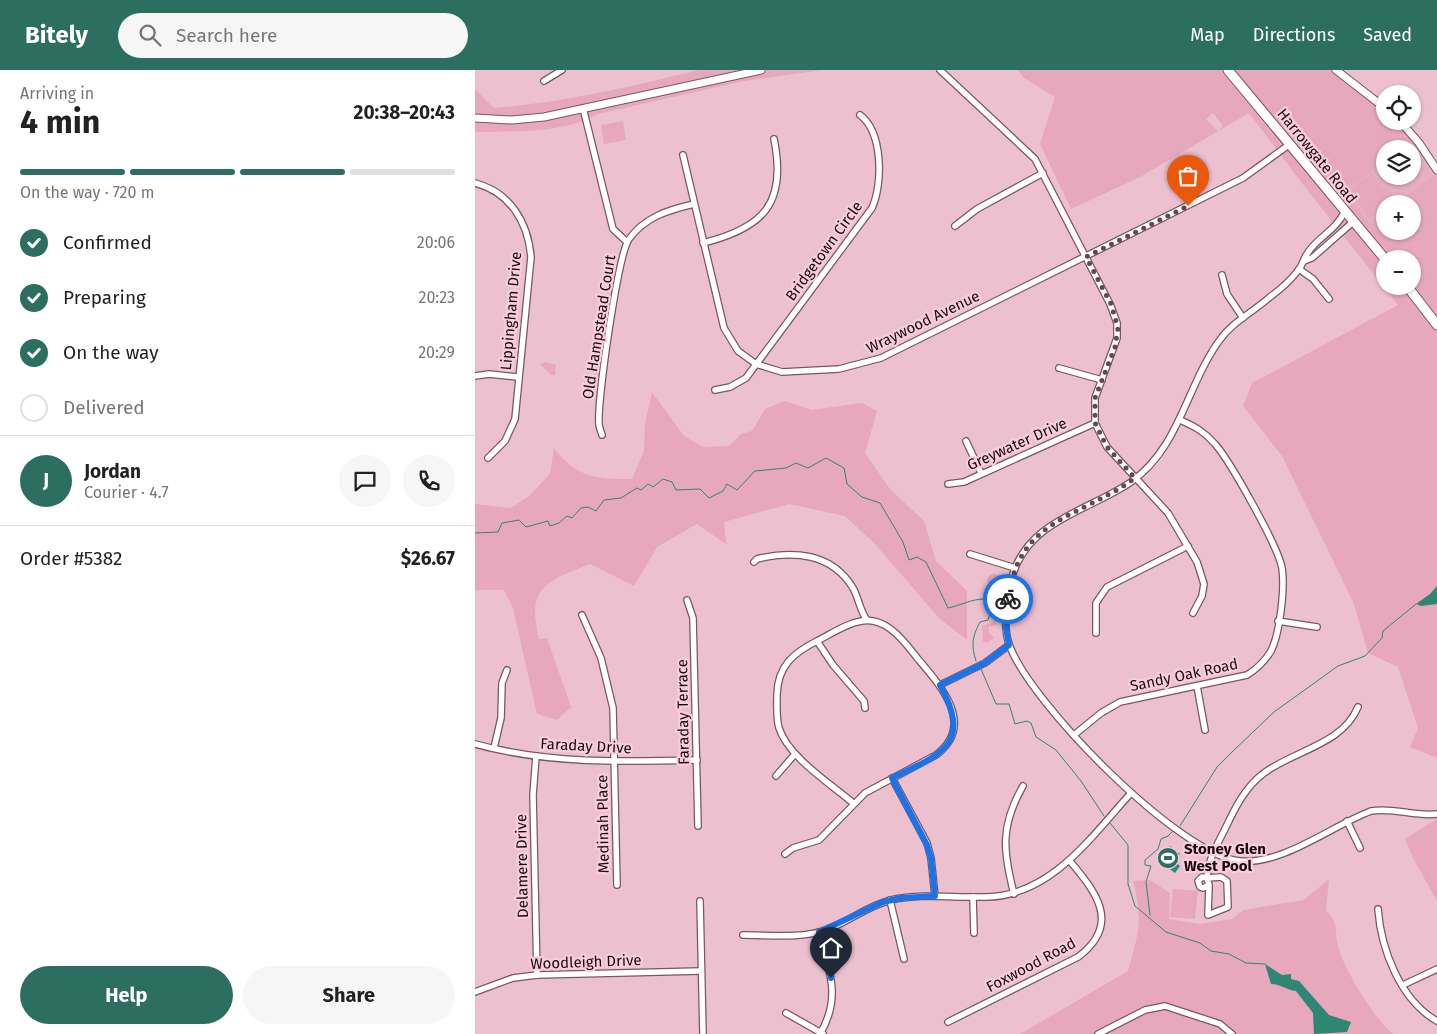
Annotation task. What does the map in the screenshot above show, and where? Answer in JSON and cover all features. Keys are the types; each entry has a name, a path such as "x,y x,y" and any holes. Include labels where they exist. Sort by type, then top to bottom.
{"main road":[{"name":"Harrowgate Road","path":"1228,70 1377,250"},
{"path":"1414,295 1437,325"}],"street":[{"path":"544,81 561,70"},
{"path":"475,118 530,119 761,70"},
{"path":"940,70 1029,152 1043,173 1111,304 1118,326 1115,347 1094,404 1095,423 1107,447 1168,513 1188,546 1200,570 1204,584 1202,596 1193,613"},
{"path":"1336,70 1376,101"},
{"path":"583,108 613,229 627,242"},
{"name":"Bridgetown Circle","path":"715,390 737,383 756,364 862,222 876,199 880,182 880,164 869,123 861,115"},
{"path":"1408,130 1437,170"},
{"path":"703,243 726,237 742,230 754,222 766,209 775,192 779,174 774,139"},
{"name":"Wraywood Avenue","path":"683,155 724,328 738,351 756,364 774,371 791,373 839,369 881,358 1243,178 1290,144"},
{"path":"955,226 977,208 1043,173"},
{"name":"Lippingham Drive","path":"475,183 494,189 507,199 520,218 528,240 531,266 518,377 517,409 513,426 505,441 488,458"},
{"name":"Old Hampstead Court","path":"602,434 599,423 604,371 620,266 627,242 636,231 655,216 673,208 694,204"},
{"path":"1345,211 1337,225 1309,251 1299,269 1271,297 1223,335 1211,353 1180,420 1158,456 1135,478 1041,532 1026,548 1015,568 1006,619 1009,645 1029,682 1074,735 1131,793 1197,843 1214,853 1241,862 1271,858 1347,821 1379,809 1419,814 1437,814"},
{"path":"1304,261 1311,258 1353,222"},
{"path":"1299,269 1315,281 1329,299"},
{"path":"1221,275 1227,294 1243,318"},
{"path":"1059,368 1102,380"},
{"path":"475,376 489,374 518,377"},
{"name":"Sandy Oak Road","path":"1074,735 1101,713 1120,702 1239,678 1253,671 1271,651 1279,621 1283,574 1276,551 1219,448 1198,428 1180,420"},
{"name":"Greywater Drive","path":"948,484 958,484 1095,423"},
{"path":"965,441 981,473"},
{"path":"1096,633 1096,603 1107,587 1188,546"},
{"path":"754,562 784,554 803,555 822,560 836,568 848,580 867,620"},
{"path":"970,554 1015,568"},
{"name":"Faraday Terrace","path":"687,600 693,618 698,826"},
{"name":"Medinah Place","path":"582,615 601,658 611,695 614,722 617,885"},
{"path":"785,854 793,848 819,840 853,803 865,793 936,755 945,749 951,739 954,728 953,714 940,685 890,628 878,622 867,620 854,623 802,649 787,661 777,683 776,712 779,728 787,745 853,803"},
{"path":"1279,621 1317,627"},
{"path":"817,641 833,665 863,701 865,708"},
{"path":"940,685 985,663 1009,645"},
{"path":"494,748 501,718 502,683 507,670"},
{"path":"1197,686 1205,730"},
{"path":"1208,881 1221,877 1227,881 1229,908 1208,915 1208,881 1208,862 1245,793 1256,780 1276,765 1340,732 1353,719 1358,707"},
{"name":"Faraday Drive","path":"475,744 536,756 614,762 697,760"},
{"path":"776,776 795,754"},
{"name":"Delamere Drive","path":"536,756 533,795 537,975"},
{"path":"892,778 927,845 931,858 935,896"},
{"path":"1014,894 1006,861 1005,832 1010,812 1023,786"},
{"path":"743,935 801,935 819,932 890,900 935,896 973,897 1014,894 1043,881 1069,860 1131,793"},
{"path":"1347,821 1360,848"},
{"name":"Foxwood Road","path":"948,1022 1079,957 1091,946 1101,927 1099,901 1091,886 1069,860"},
{"path":"973,897 974,932"},
{"path":"890,900 904,959"},
{"path":"700,901 703,1034"},
{"path":"1378,909 1383,942 1403,985 1417,1006 1437,1021"},
{"path":"786,1013 821,1033 831,1012 833,988 819,932"},
{"path":"1403,985 1437,969"},
{"name":"Woodleigh Drive","path":"475,992 513,978 537,975 701,971"},
{"path":"1098,1034 1145,1010 1165,1006 1219,1024 1232,1034"}],"shaded area":[{"path":"699,70 822,70 744,81 598,114 569,125 554,128 475,132 475,89 494,108 572,98"},
{"path":"1018,70 1336,70 1376,101 1376,130 1408,130 1415,138 1412,140 1376,140 1376,168 1345,189 1370,224 1376,218 1376,240 1421,240 1421,195 1406,195 1437,173 1437,758 1410,747 1418,728 1398,667 1368,653 1354,604 1282,456 1243,406 1252,383 1398,305 1390,295 1421,295 1421,250 1376,250 1376,277 1249,113 1140,177 1071,209 1040,144 1055,97 1024,78","holes":["1213,113 1223,126 1218,131 1206,119"]},
{"path":"623,121 626,140 604,144 601,125"},
{"path":"1421,148 1437,173 1421,184"},
{"path":"1376,166 1376,185 1420,185 1406,195 1376,195 1376,218 1370,224 1345,189"},
{"path":"1372,174 1376,180 1376,185 1379,185 1382,189 1387,186 1393,195 1376,195 1376,213 1369,218 1348,190"},
{"path":"546,362 556,365 555,375 551,375 540,364"},
{"path":"652,392 684,436 703,447 729,446 741,434 752,431 765,409 785,401 812,410 862,403 877,411 865,453 890,489 924,521 936,561 967,591 967,640 939,618 875,544 845,516 789,504 724,522 726,544 697,524 657,547 634,586 590,564 562,576 543,588 535,607 539,639 547,638 571,707 557,720 537,714 513,608 504,590 475,590 475,504 511,508 529,496 550,474 554,448 571,466 588,475 632,479 644,451 645,424"},
{"path":"994,574 999,576 1001,581 999,586 994,588 989,586 987,581 989,576"},
{"path":"1437,586 1437,604 1421,606 1416,604 1430,594"},
{"path":"995,621 996,625 989,627 989,633 994,638 987,643 983,642 982,626"},
{"path":"1437,814 1437,901 1413,858 1405,839 1435,820"},
{"name":"Stoney Glen West Pool","path":"1170,846 1180,854 1173,860 1180,866 1175,873 1159,861"},
{"path":"1329,879 1326,911 1335,924 1341,956 1369,1006 1393,1034 1020,1034 1128,971 1135,946 1139,917 1133,881 1150,880 1170,893 1169,919 1200,924 1232,919 1243,910 1304,900"},
{"path":"1173,889 1198,891 1195,919 1170,917"},
{"path":"1265,964 1282,975 1291,974 1291,979 1299,981 1329,1015 1351,1022 1347,1032 1314,1034 1313,1013 1296,991 1271,984"}],"waterway":[{"path":"475,533 498,532 502,523 519,520 526,527 548,521 550,526 559,523 567,516 572,518 581,508 588,507 596,511 604,500 621,498 637,488 641,490 648,484 653,487 663,479 672,482 676,490 700,489 709,498 723,491 727,484 737,490 755,471 786,468 796,463 808,468 826,458 844,468 847,484 862,497 880,503 903,542 909,560 917,557 926,562 948,608 985,599 991,610 988,620 980,622 975,632 973,650 976,661"},
{"path":"1180,826 1217,767 1274,712 1338,666 1365,656 1382,638 1383,631 1416,604"},
{"path":"981,669 996,704 1009,704 1015,724 1027,721 1031,723 1036,737 1056,750 1081,781 1104,816"},
{"path":"1110,823 1128,845 1128,884 1135,906 1166,932 1200,943 1211,951 1229,954 1246,963 1265,964"},
{"path":"1150,915 1146,882 1151,866 1145,865 1145,860 1158,849 1161,839 1173,831"}],"way so far":[{"path":"1008,599 1015,568 1033,539 1049,526 1124,486 1135,478 1122,466 1107,447 1095,423 1095,398 1115,347 1118,328 1111,304 1086,257 1188,206"}],"place":[{"name":"Stoney Glen West Pool","path":"1168,858"}],"route":[{"path":"831,978 819,932 829,929 883,902 901,898 935,896 931,858 927,845 918,824 892,778 936,755 949,744 953,734 954,720 951,707 940,685 985,663 1009,645 1006,628 1008,599"}]}
